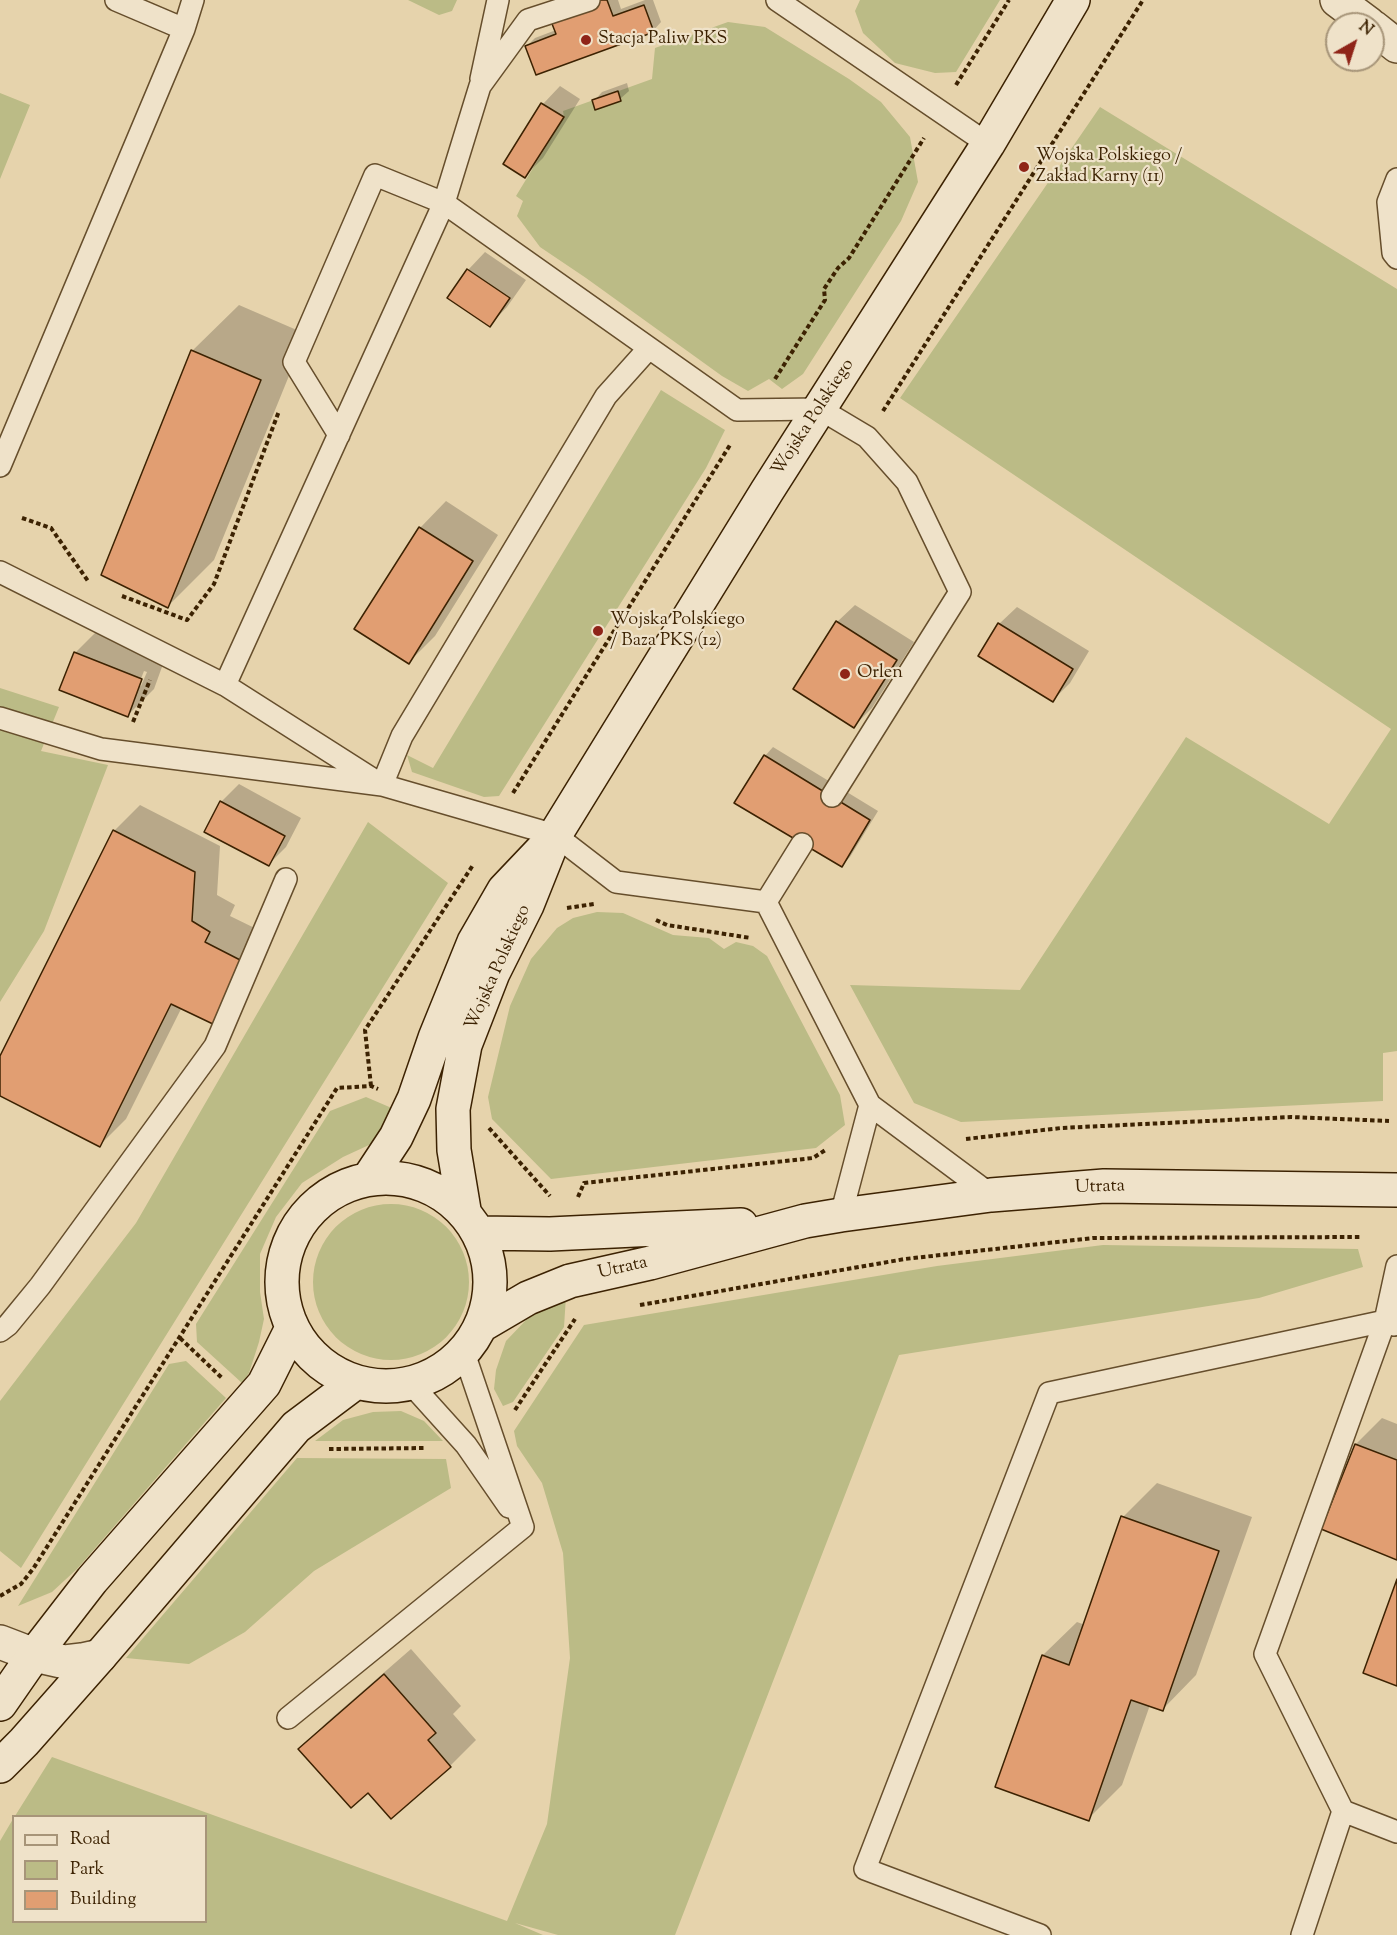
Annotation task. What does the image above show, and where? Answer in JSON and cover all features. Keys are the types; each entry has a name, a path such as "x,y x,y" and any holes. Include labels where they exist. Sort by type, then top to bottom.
{"main road":[{"name":"Wojska Polskiego","path":"471,1221 454,1150 453,1109 465,1045 493,973 527,905 555,835 755,511 988,144 1073,0"},
{"path":"1337,0 1353,12"},
{"path":"1385,36 1397,46"},
{"name":"Wojska Polskiego","path":"369,1178 396,1137 414,1099 435,1038 474,942 504,890 555,835"},
{"path":"395,1177 420,1182 443,1194 471,1221 490,1262 491,1294 482,1325 464,1353 440,1373 411,1384 384,1387 356,1382 330,1370 308,1352 292,1328 282,1296 283,1264 293,1233 312,1207 338,1188 369,1178 395,1177"},
{"name":"Utrata","path":"482,1325 528,1298 574,1280 650,1263 805,1221 841,1215 991,1195 1104,1186 1397,1190"},
{"name":"Utrata","path":"471,1221 569,1225 805,1221"},
{"path":"0,1704 34,1655 92,1580 264,1384 292,1328"},
{"path":"0,1766 100,1656 296,1427 356,1382"},
{"path":"0,1642 34,1655 65,1662 100,1656"}],"lane":[{"path":"116,0 184,29"},
{"path":"0,466 184,29 193,0"},
{"path":"225,685 444,203 480,86 498,0"},
{"path":"480,86 528,20 589,0"},
{"path":"777,0 988,144"},
{"path":"339,435 294,363 375,175 444,203 737,410 820,409 867,437 907,482 960,592 832,796"},
{"path":"1397,179 1388,202 1393,254 1397,258"},
{"path":"382,785 402,736 606,396 649,348"},
{"path":"0,572 225,685 382,785"},
{"path":"0,718 101,749 382,785 555,835 616,882 766,902"},
{"path":"766,902 802,844"},
{"path":"0,1331 8,1325 40,1286 215,1046 286,879"},
{"path":"766,902 870,1105 991,1195"},
{"path":"841,1215 870,1105"},
{"path":"1397,1266 1391,1324 1265,1654 1343,1811 1397,1832"},
{"path":"1040,1935 865,1869 1049,1393 1391,1324"},
{"path":"464,1353 523,1527"},
{"path":"411,1384 466,1445 523,1527"},
{"path":"288,1719 523,1527"},
{"path":"1302,1935 1343,1811"}],"path":[{"path":"775,380 825,300 824,289 838,268 849,258 1009,0"},
{"path":"867,437 1143,0"},
{"path":"111,592 187,620 214,584 279,411"},
{"path":"510,796 730,445"},
{"path":"22,518 51,528 88,581 94,585"},
{"path":"133,722 151,677"},
{"path":"371,1086 365,1030 473,865"},
{"path":"559,914 568,907 602,905"},
{"path":"649,916 667,926 752,939 759,944"},
{"path":"0,1596 21,1584 33,1569 337,1088 371,1086 414,1099"},
{"path":"453,1109 477,1115 569,1225"},
{"path":"958,1140 1061,1128 1279,1118 1389,1121"},
{"path":"569,1225 584,1183 813,1158 831,1147 847,1133 864,1130"},
{"path":"634,1306 905,1259 1093,1238 1360,1237"},
{"path":"490,1429 511,1416 574,1323 577,1315 574,1280"},
{"path":"318,1450 466,1445"}],"green space":[{"path":"408,0 457,0 452,11 439,15"},
{"path":"860,0 1000,0 956,72 935,73 895,63 863,33 855,11"},
{"path":"728,22 765,27 849,79 881,102 910,137 918,182 901,221 803,374 782,389 769,379 748,391 722,376 540,247 517,216 523,201 516,196 564,117 563,111 652,79 655,48"},
{"path":"0,93 30,105 0,179"},
{"path":"1100,107 1397,289 1397,1051 1383,1053 1383,1101 961,1122 914,1103 850,985 1020,990 1186,737 1329,824 1391,729 900,398"},
{"path":"661,390 725,430 706,468 499,796 484,797 412,772 407,755 433,768"},
{"path":"0,688 59,707 41,751 108,765 44,931 0,1002"},
{"path":"368,822 448,883 21,1568 0,1551 0,1401 136,1223"},
{"path":"597,912 623,913 673,935 709,938 724,949 736,942 753,946 767,956 840,1095 845,1125 816,1148 551,1179 492,1119 488,1097 510,1006 531,959 557,928 573,918"},
{"path":"366,1097 394,1109 386,1128 369,1145 343,1157 302,1183 276,1217 260,1254 260,1292 264,1319 249,1373 242,1383 197,1342 196,1324 330,1111"},
{"path":"391,1204 406,1205 421,1210 446,1227 463,1252 468,1267 468,1297 463,1312 446,1337 421,1354 406,1359 391,1360 376,1359 361,1354 336,1337 319,1312 314,1297 313,1282 314,1267 319,1252 336,1227 361,1210 376,1205"},
{"path":"1103,1245 1358,1249 1363,1267 1259,1298 899,1355 675,1935 558,1935 515,1923 543,1935 0,1935 0,1841 12,1821 12,1923 207,1923 207,1815 16,1815 52,1757 507,1921 547,1824 570,1658 563,1553 542,1483 517,1446 514,1431 584,1325 937,1266"},
{"path":"566,1296 564,1327 513,1402 503,1406 494,1389 496,1370 506,1341 527,1319"},
{"path":"186,1361 226,1398 77,1569 52,1592 18,1606 169,1364"},
{"path":"401,1411 424,1421 443,1441 315,1441 343,1420 373,1412"},
{"path":"297,1458 446,1459 451,1488 314,1571 245,1632 189,1664 126,1658"}],"building":[{"name":"Stacja Paliw PKS","path":"561,0 607,0 613,16 644,5 654,32 536,75 525,46 556,34 545,6"},
{"path":"618,91 621,101 595,110 592,100"},
{"path":"541,103 564,117 525,178 503,164"},
{"path":"467,269 510,298 490,327 447,298"},
{"path":"191,350 261,380 168,608 101,575"},
{"path":"419,527 473,561 409,664 354,629"},
{"name":"Orlen","path":"836,621 897,660 854,728 793,689"},
{"path":"998,623 1073,669 1053,702 978,656"},
{"path":"74,652 142,679 128,717 59,690"},
{"path":"764,755 870,820 842,867 734,803"},
{"path":"220,801 285,836 269,866 204,832"},
{"path":"113,830 195,872 192,921 210,932 205,942 246,963 215,1025 171,1004 100,1147 0,1096 0,1056"},
{"path":"1355,1444 1397,1460 1397,1560 1321,1529"},
{"path":"1121,1516 1219,1551 1163,1711 1131,1700 1089,1821 995,1787 1042,1655 1069,1665"},
{"path":"1397,1579 1397,1686 1363,1673"},
{"path":"384,1674 436,1733 428,1740 451,1767 391,1819 368,1793 351,1808 298,1749"}],"place":[{"name":"Stacja Paliw PKS","path":"586,40"},
{"name":"Wojska Polskiego / Zakład Karny (11)","path":"1024,167"},
{"name":"Wojska Polskiego / Baza PKS (12)","path":"598,631"},
{"name":"Orlen","path":"845,674"}]}
